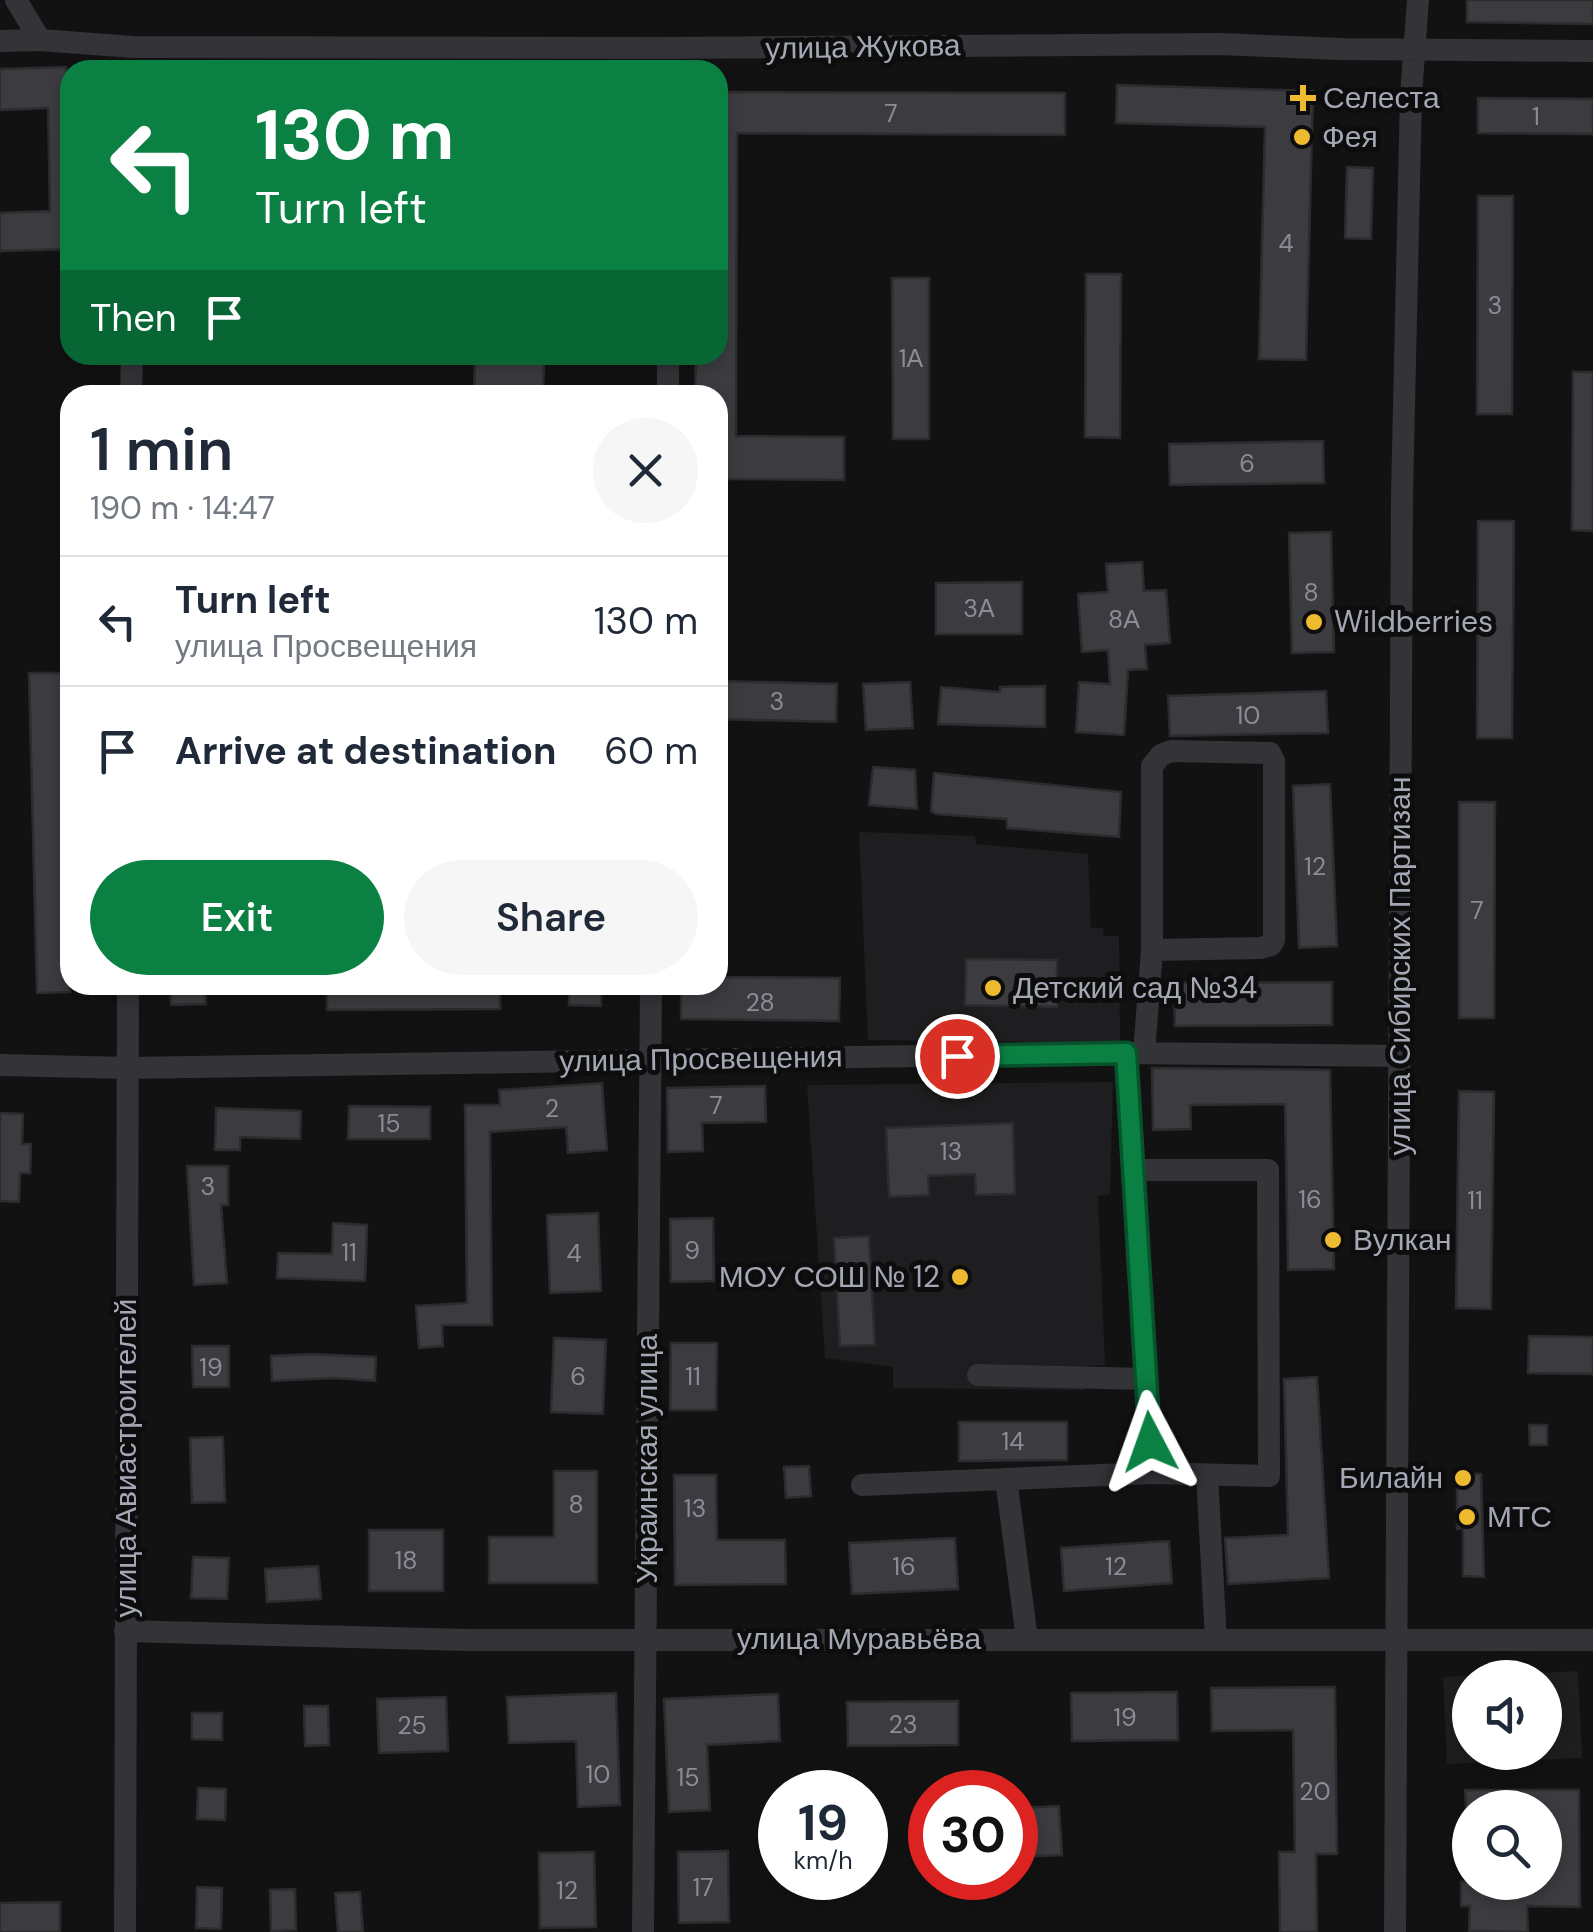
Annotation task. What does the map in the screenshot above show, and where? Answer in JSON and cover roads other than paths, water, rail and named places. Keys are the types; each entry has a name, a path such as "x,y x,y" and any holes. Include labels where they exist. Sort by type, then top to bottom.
{"street":[{"path":"16,0 40,40"},
{"name":"улица Сибирских Партизан","path":"1395,1932 1402,495 1418,0"},
{"name":"улица Жукова","path":"0,40 40,40 133,58 664,59 1092,44 1593,51"},
{"path":"1152,950 1261,948 1274,940 1274,761 1270,753 1171,752 1152,766 1152,950 1135,1053 1133,1170 1152,1473"},
{"name":"улица Авиастроителей","path":"126,1932 128,995"},
{"name":"Украинская улица","path":"643,1932 651,995"},
{"name":"улица Просвещения","path":"0,1065 128,1068 1135,1053 1402,1056"},
{"path":"862,1485 1152,1473 1269,1476 1268,1170 1133,1170"},
{"path":"978,1375 1146,1379"},
{"path":"1207,1474 1216,1640"},
{"path":"1006,1479 1027,1639"},
{"name":"улица Муравьёва","path":"125,1631 468,1640 1593,1640"}],"place":[{"name":"Селеста","path":"1303,98"},
{"name":"Фея","path":"1302,137"},
{"name":"Wildberries","path":"1314,622"},
{"name":"Детский сад №34","path":"993,988"},
{"name":"Вулкан","path":"1333,1240"},
{"name":"МОУ СОШ № 12","path":"960,1277"},
{"name":"Билайн","path":"1463,1478"},
{"name":"МТС","path":"1467,1517"}]}
